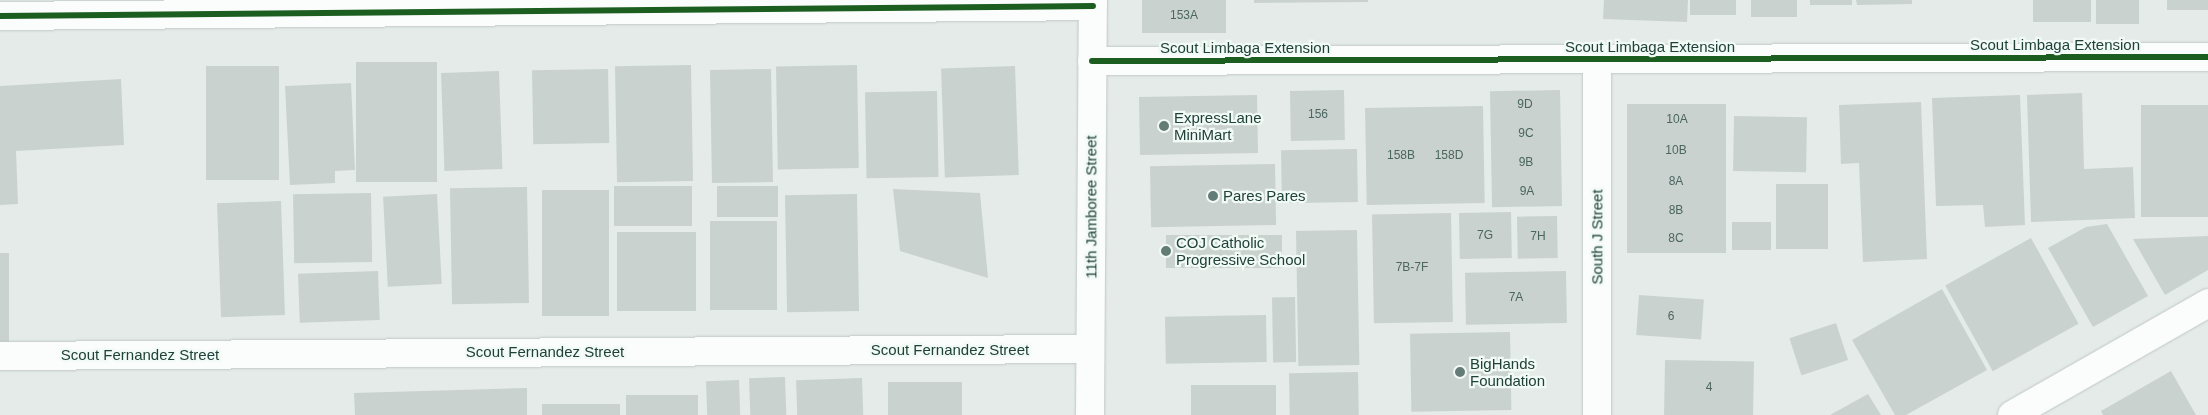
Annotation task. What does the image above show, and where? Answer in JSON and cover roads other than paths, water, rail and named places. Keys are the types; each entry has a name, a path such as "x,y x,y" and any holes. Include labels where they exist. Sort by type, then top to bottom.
{"street":[{"path":"0,16 1093,3"},
{"name":"11th Jamboree Street","path":"1090,415 1093,3"},
{"name":"Scout Limbaga Extension","path":"1092,61 2208,57"},
{"name":"South J Street","path":"1597,59 1597,415"},
{"path":"2012,415 2208,303"},
{"name":"Scout Fernandez Street","path":"0,356 1090,349"}],"place":[{"name":"ExpressLane MiniMart","path":"1164,126"},
{"name":"Pares Pares","path":"1213,196"},
{"name":"COJ Catholic Progressive School","path":"1166,251"},
{"name":"BigHands Foundation","path":"1460,372"}]}
